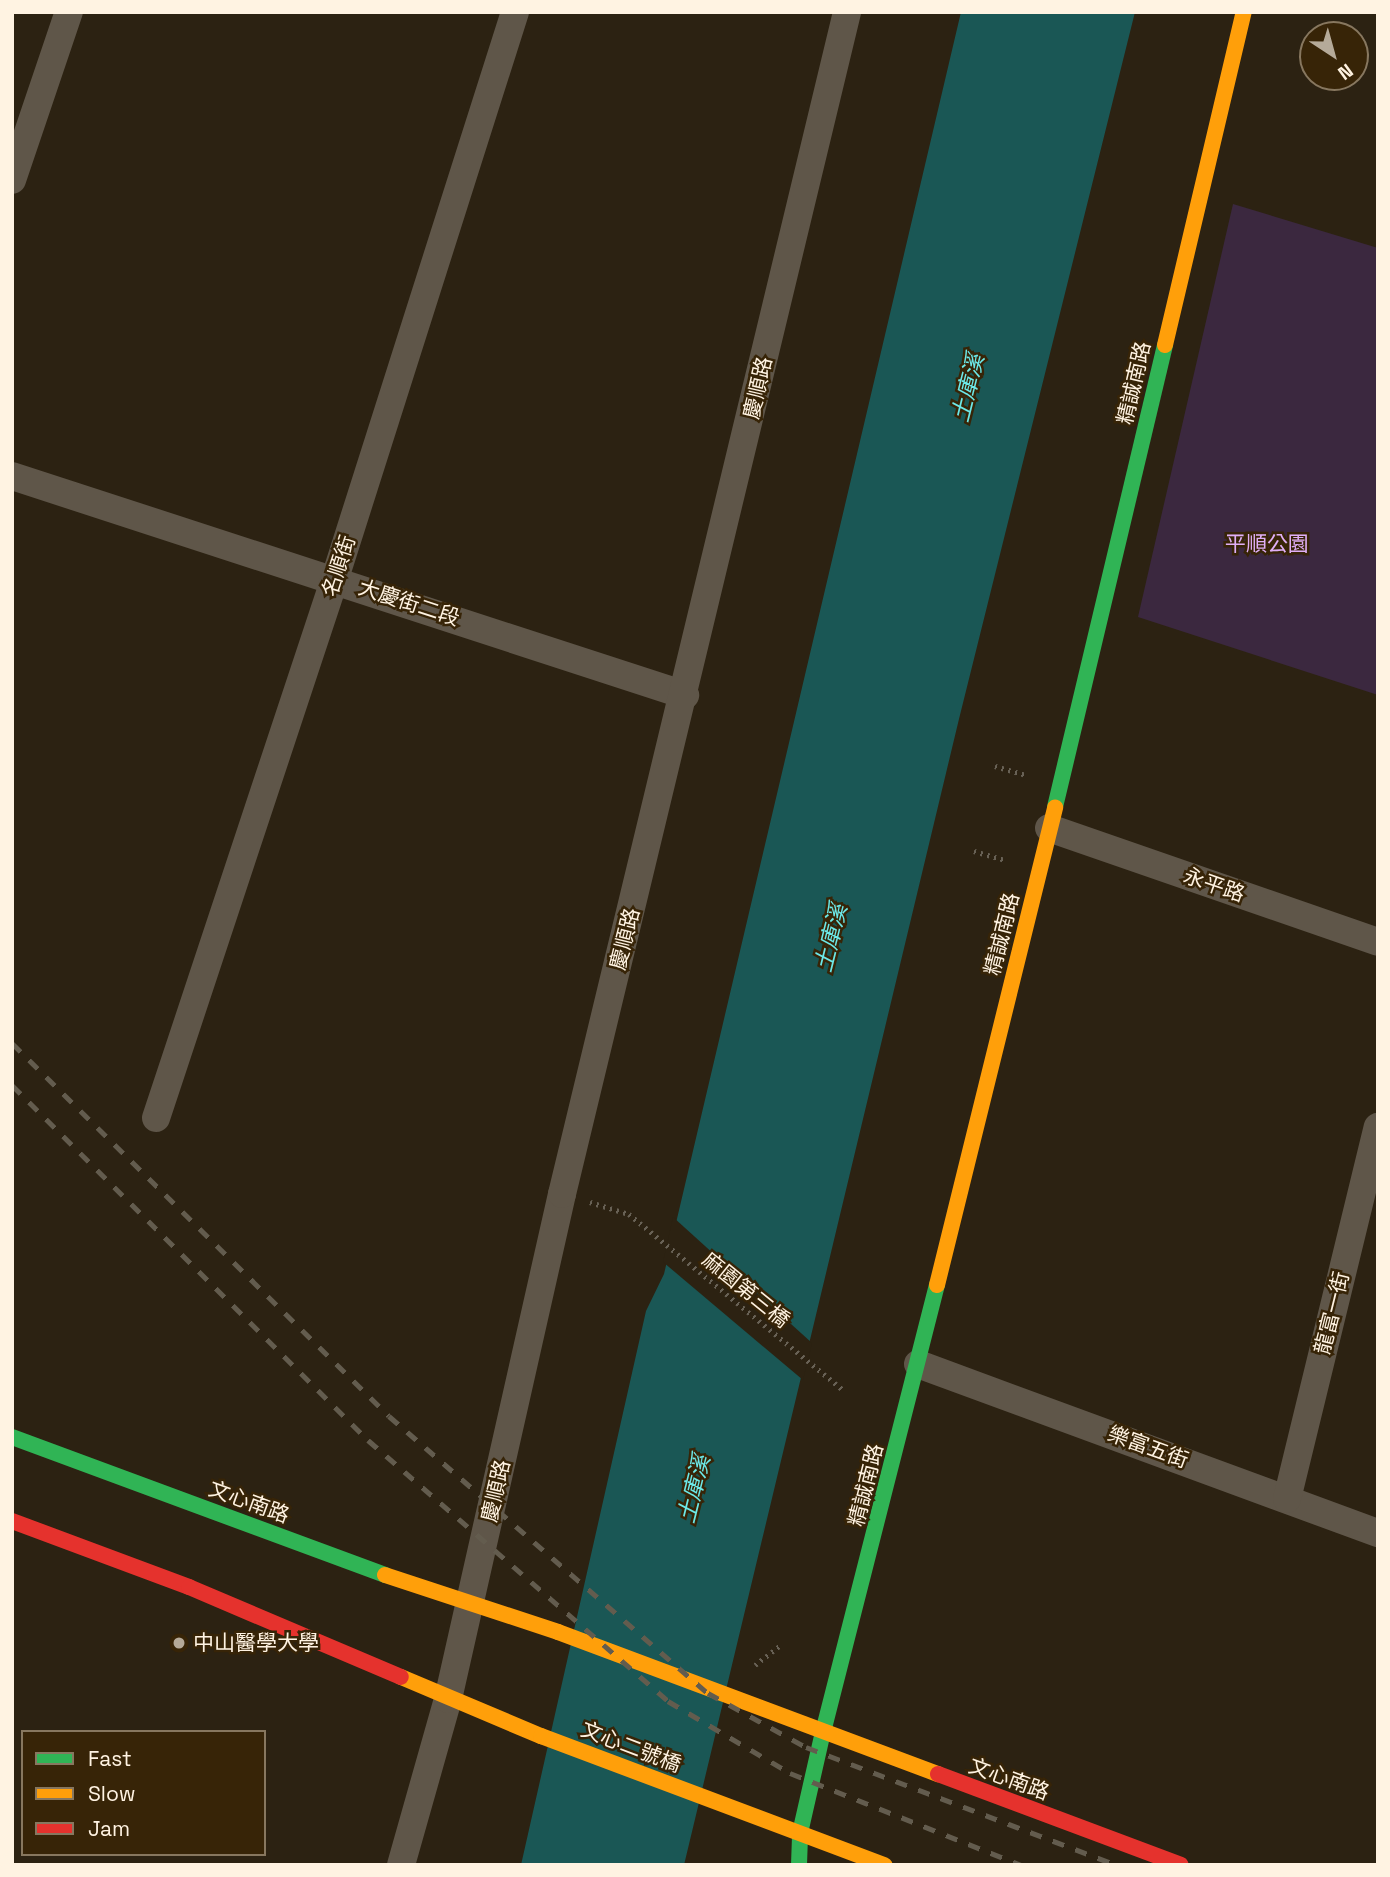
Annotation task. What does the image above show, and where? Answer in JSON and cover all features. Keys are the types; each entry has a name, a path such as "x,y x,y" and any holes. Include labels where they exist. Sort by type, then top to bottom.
{"main road":[{"name":"精誠南路","path":"799,1865 800,1833 823,1732 918,1364 1244,12"},
{"name":"文心南路","path":"12,1437 470,1606"},
{"path":"12,1521 189,1587 448,1699"},
{"path":"470,1606 558,1632 823,1732"},
{"name":"文心二號橋","path":"448,1699 800,1833"},
{"name":"文心南路","path":"823,1732 1181,1865"},
{"path":"800,1833 885,1865"}],"street":[{"path":"12,180 69,12"},
{"name":"名順街","path":"156,1118 335,579 515,12"},
{"name":"慶順路","path":"401,1865 448,1699 562,1194 685,695 847,12"},
{"name":"大慶街二段","path":"12,477 335,579 685,695"},
{"name":"永平路","path":"1049,828 1378,942"},
{"name":"龍富一街","path":"1287,1499 1378,1127"},
{"name":"樂富五街","path":"918,1364 1378,1533"}],"path":[{"path":"995,766 1028,775"},
{"path":"974,851 1016,863"},
{"name":"麻園第三橋","path":"562,1194 629,1214 843,1390"},
{"path":"755,1665 779,1646"}],"green space":[{"name":"平順公園","path":"1233,204 1378,248 1378,695 1138,617"}],"water":[{"name":"土庫溪","path":"961,12 1135,12 959,719 684,1865 521,1865 646,1311 664,1274"}],"pier":[{"path":"673,1217 812,1343 803,1380 663,1262"}],"railway":[{"path":"12,1043 389,1416 708,1693 806,1747 1116,1865"},
{"path":"12,1085 368,1440 668,1701 790,1773 1021,1865"}],"traffic: fast":[{"path":"1055,807 1165,345"},
{"path":"799,1865 800,1833 823,1732 937,1285"},
{"path":"12,1437 385,1575"}],"traffic: slow":[{"path":"1165,345 1244,12"},
{"path":"937,1285 1055,807"},
{"path":"385,1575 558,1632 938,1774"},
{"path":"401,1677 541,1736 885,1865"}],"traffic: jam":[{"path":"12,1521 189,1587 401,1677"},
{"path":"938,1774 1181,1865"}],"place":[{"name":"中山醫學大學","path":"179,1643"}]}
